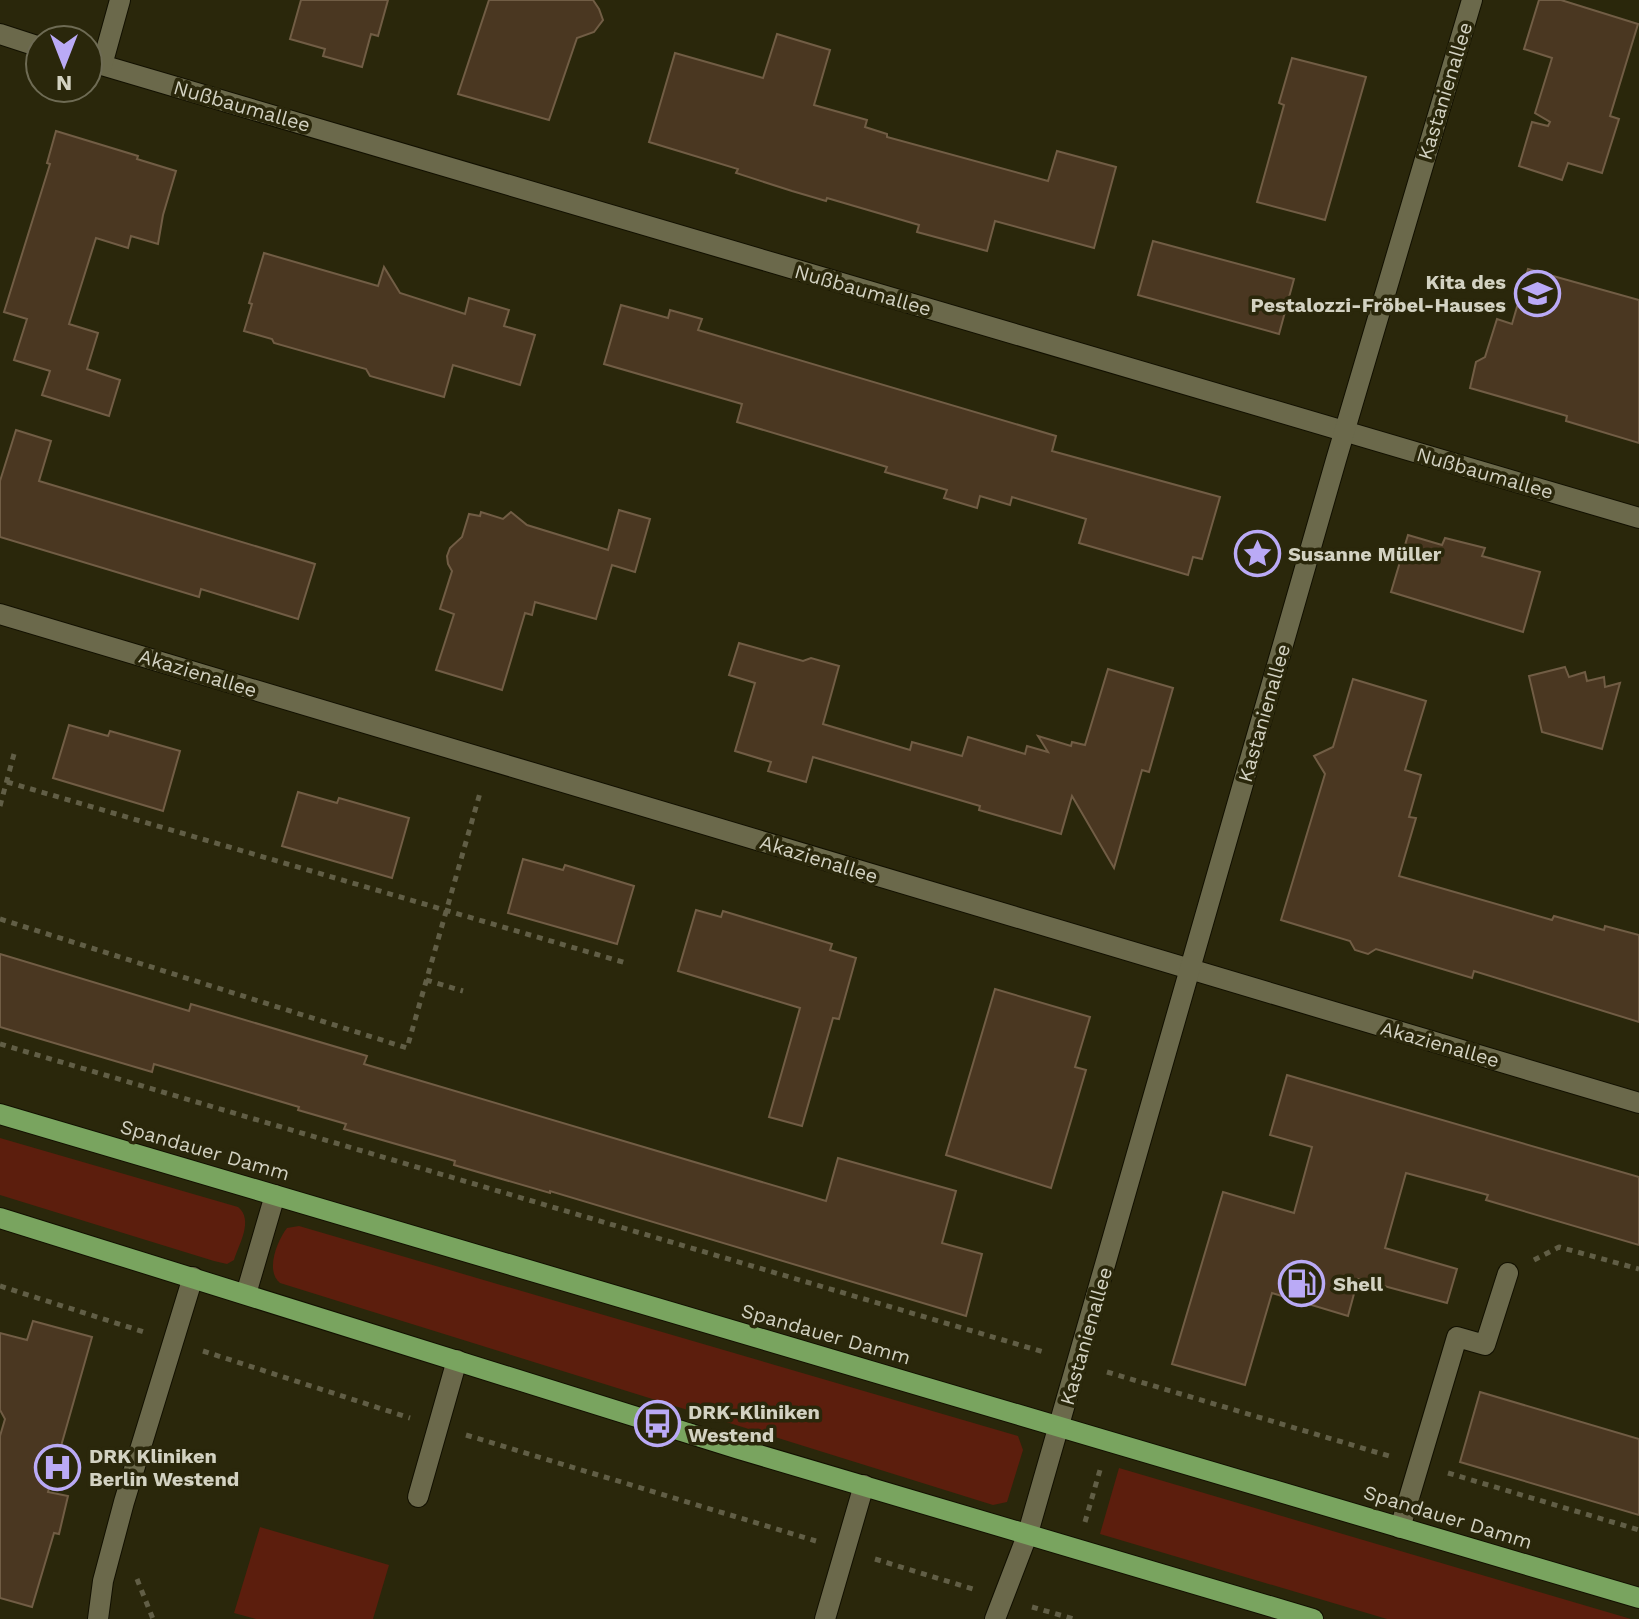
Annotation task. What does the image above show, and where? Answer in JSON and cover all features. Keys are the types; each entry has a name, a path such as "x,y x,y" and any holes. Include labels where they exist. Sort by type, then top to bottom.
{"main road":[{"name":"Spandauer Damm","path":"0,1114 1639,1598"},
{"path":"0,1218 864,1485 1313,1619"}],"street":[{"path":"104,40 120,0"},
{"name":"Kastanienallee","path":"995,1619 1028,1533 1059,1428 1344,432 1472,0"},
{"path":"2,41 24,44"},
{"name":"Nußbaumallee","path":"104,66 1639,518"},
{"name":"Akazienallee","path":"0,614 1639,1103"},
{"path":"246,1294 275,1195"},
{"path":"1400,1528 1457,1337 1485,1345 1508,1273"},
{"path":"98,1619 103,1581 193,1277"},
{"path":"418,1497 457,1360"},
{"path":"825,1619 864,1485"}],"path":[{"path":"0,806 14,754"},
{"path":"7,782 626,963"},
{"path":"0,919 407,1048 480,793"},
{"path":"426,980 463,991"},
{"path":"0,1044 1048,1354"},
{"path":"1508,1273 1559,1247 1639,1269"},
{"path":"0,1286 438,1427 1074,1619"},
{"path":"1107,1372 1639,1530"},
{"path":"1084,1527 1103,1461"}],"shaded area":[{"path":"0,1138 238,1207 243,1212 245,1225 234,1260 227,1264 214,1261 0,1195"},
{"path":"299,1226 1018,1436 1023,1450 1007,1502 993,1505 280,1283 273,1271 276,1248 287,1228"},
{"path":"1119,1468 1631,1619 1387,1619 1100,1534"},
{"path":"260,1527 389,1565 373,1619 256,1619 234,1613"}],"building":[{"path":"301,0 388,0 378,36 371,34 362,67 323,56 325,49 290,39"},
{"path":"489,0 593,0 599,9 603,20 594,32 577,38 549,120 458,94"},
{"path":"1539,0 1561,0 1638,24 1610,116 1619,119 1602,173 1568,163 1562,180 1519,166 1532,122 1548,126 1550,122 1535,113 1552,58 1524,49"},
{"path":"777,34 830,50 814,105 867,120 865,127 887,134 887,137 1048,181 1057,151 1116,167 1094,248 995,221 987,251 917,232 919,225 792,191 736,173 738,169 649,142 675,53 763,78"},
{"path":"1292,58 1366,77 1325,220 1257,202 1284,105 1279,103"},
{"path":"56,131 176,171 158,244 131,236 128,248 96,238 69,324 98,333 87,369 120,380 109,416 42,395 50,371 14,360 27,319 4,312 50,164 47,163"},
{"path":"1153,241 1294,279 1279,334 1138,295"},
{"path":"264,253 378,286 384,267 400,293 465,314 469,298 509,310 504,326 535,335 520,385 453,365 444,397 370,376 366,369 274,343 272,339 244,331"},
{"path":"1528,269 1639,300 1639,443 1566,421 1567,416 1470,388 1476,362 1485,357 1497,319 1512,324"},
{"path":"621,305 668,318 670,310 702,319 698,330 1056,436 1052,451 1220,497 1202,559 1193,557 1188,575 1079,543 1086,519 1012,497 1010,505 980,496 977,508 944,498 947,490 885,472 887,467 737,422 742,404 604,364"},
{"path":"16,430 51,441 39,481 315,564 298,619 201,589 199,597 0,537 0,481"},
{"path":"619,510 650,519 635,572 612,565 596,619 535,602 532,615 525,613 502,690 436,670 454,614 440,609 452,571 447,556 450,548 462,537 469,514 480,516 481,512 503,519 511,512 527,525 608,550"},
{"path":"1408,535 1442,545 1445,538 1485,548 1482,556 1540,572 1523,632 1391,592"},
{"path":"739,643 803,661 811,658 839,666 823,724 910,750 912,742 962,756 968,737 1025,754 1027,746 1048,752 1038,736 1071,746 1072,742 1085,745 1108,669 1173,688 1149,772 1142,770 1114,868 1072,796 1061,834 979,810 980,806 813,757 806,782 768,771 771,762 735,751 755,683 729,675"},
{"path":"1565,667 1569,677 1585,672 1587,681 1604,677 1605,687 1620,683 1602,749 1542,732 1529,676"},
{"path":"1353,679 1426,701 1405,770 1421,775 1409,817 1416,818 1399,876 1552,920 1554,916 1604,930 1605,926 1639,935 1639,1022 1474,971 1472,978 1376,949 1368,954 1355,950 1350,941 1281,920 1325,774 1314,756 1333,747"},
{"path":"69,725 108,736 110,731 180,751 163,811 53,778"},
{"path":"298,792 337,803 339,798 409,818 392,878 282,846"},
{"path":"523,859 563,870 565,865 634,886 617,944 508,913"},
{"path":"696,910 721,917 723,911 832,944 830,950 856,958 839,1019 833,1018 802,1126 769,1117 800,1008 678,971"},
{"path":"0,954 189,1011 191,1004 367,1056 364,1064 826,1201 838,1158 956,1191 942,1243 982,1254 966,1316 454,1165 455,1161 344,1129 346,1124 298,1110 299,1107 154,1064 152,1072 0,1027"},
{"path":"995,989 1090,1017 1075,1067 1086,1070 1051,1188 946,1155"},
{"path":"1287,1075 1639,1177 1639,1245 1486,1200 1488,1195 1406,1173 1385,1248 1457,1269 1447,1303 1358,1279 1348,1316 1272,1293 1245,1385 1172,1364 1223,1192 1294,1213 1312,1147 1270,1135"},
{"path":"33,1321 92,1337 48,1492 68,1496 59,1534 54,1533 32,1607 0,1598 0,1436 5,1419 0,1410 0,1333 27,1340"},
{"path":"1480,1392 1639,1439 1639,1515 1460,1462"}],"place":[{"name":"Kita des Pestalozzi-Fröbel-Hauses","path":"1537,293"},
{"name":"Susanne Müller","path":"1257,554"},
{"name":"Shell","path":"1302,1284"},
{"name":"DRK-Kliniken Westend","path":"657,1423"},
{"name":"DRK Kliniken Berlin Westend","path":"58,1468"}]}
